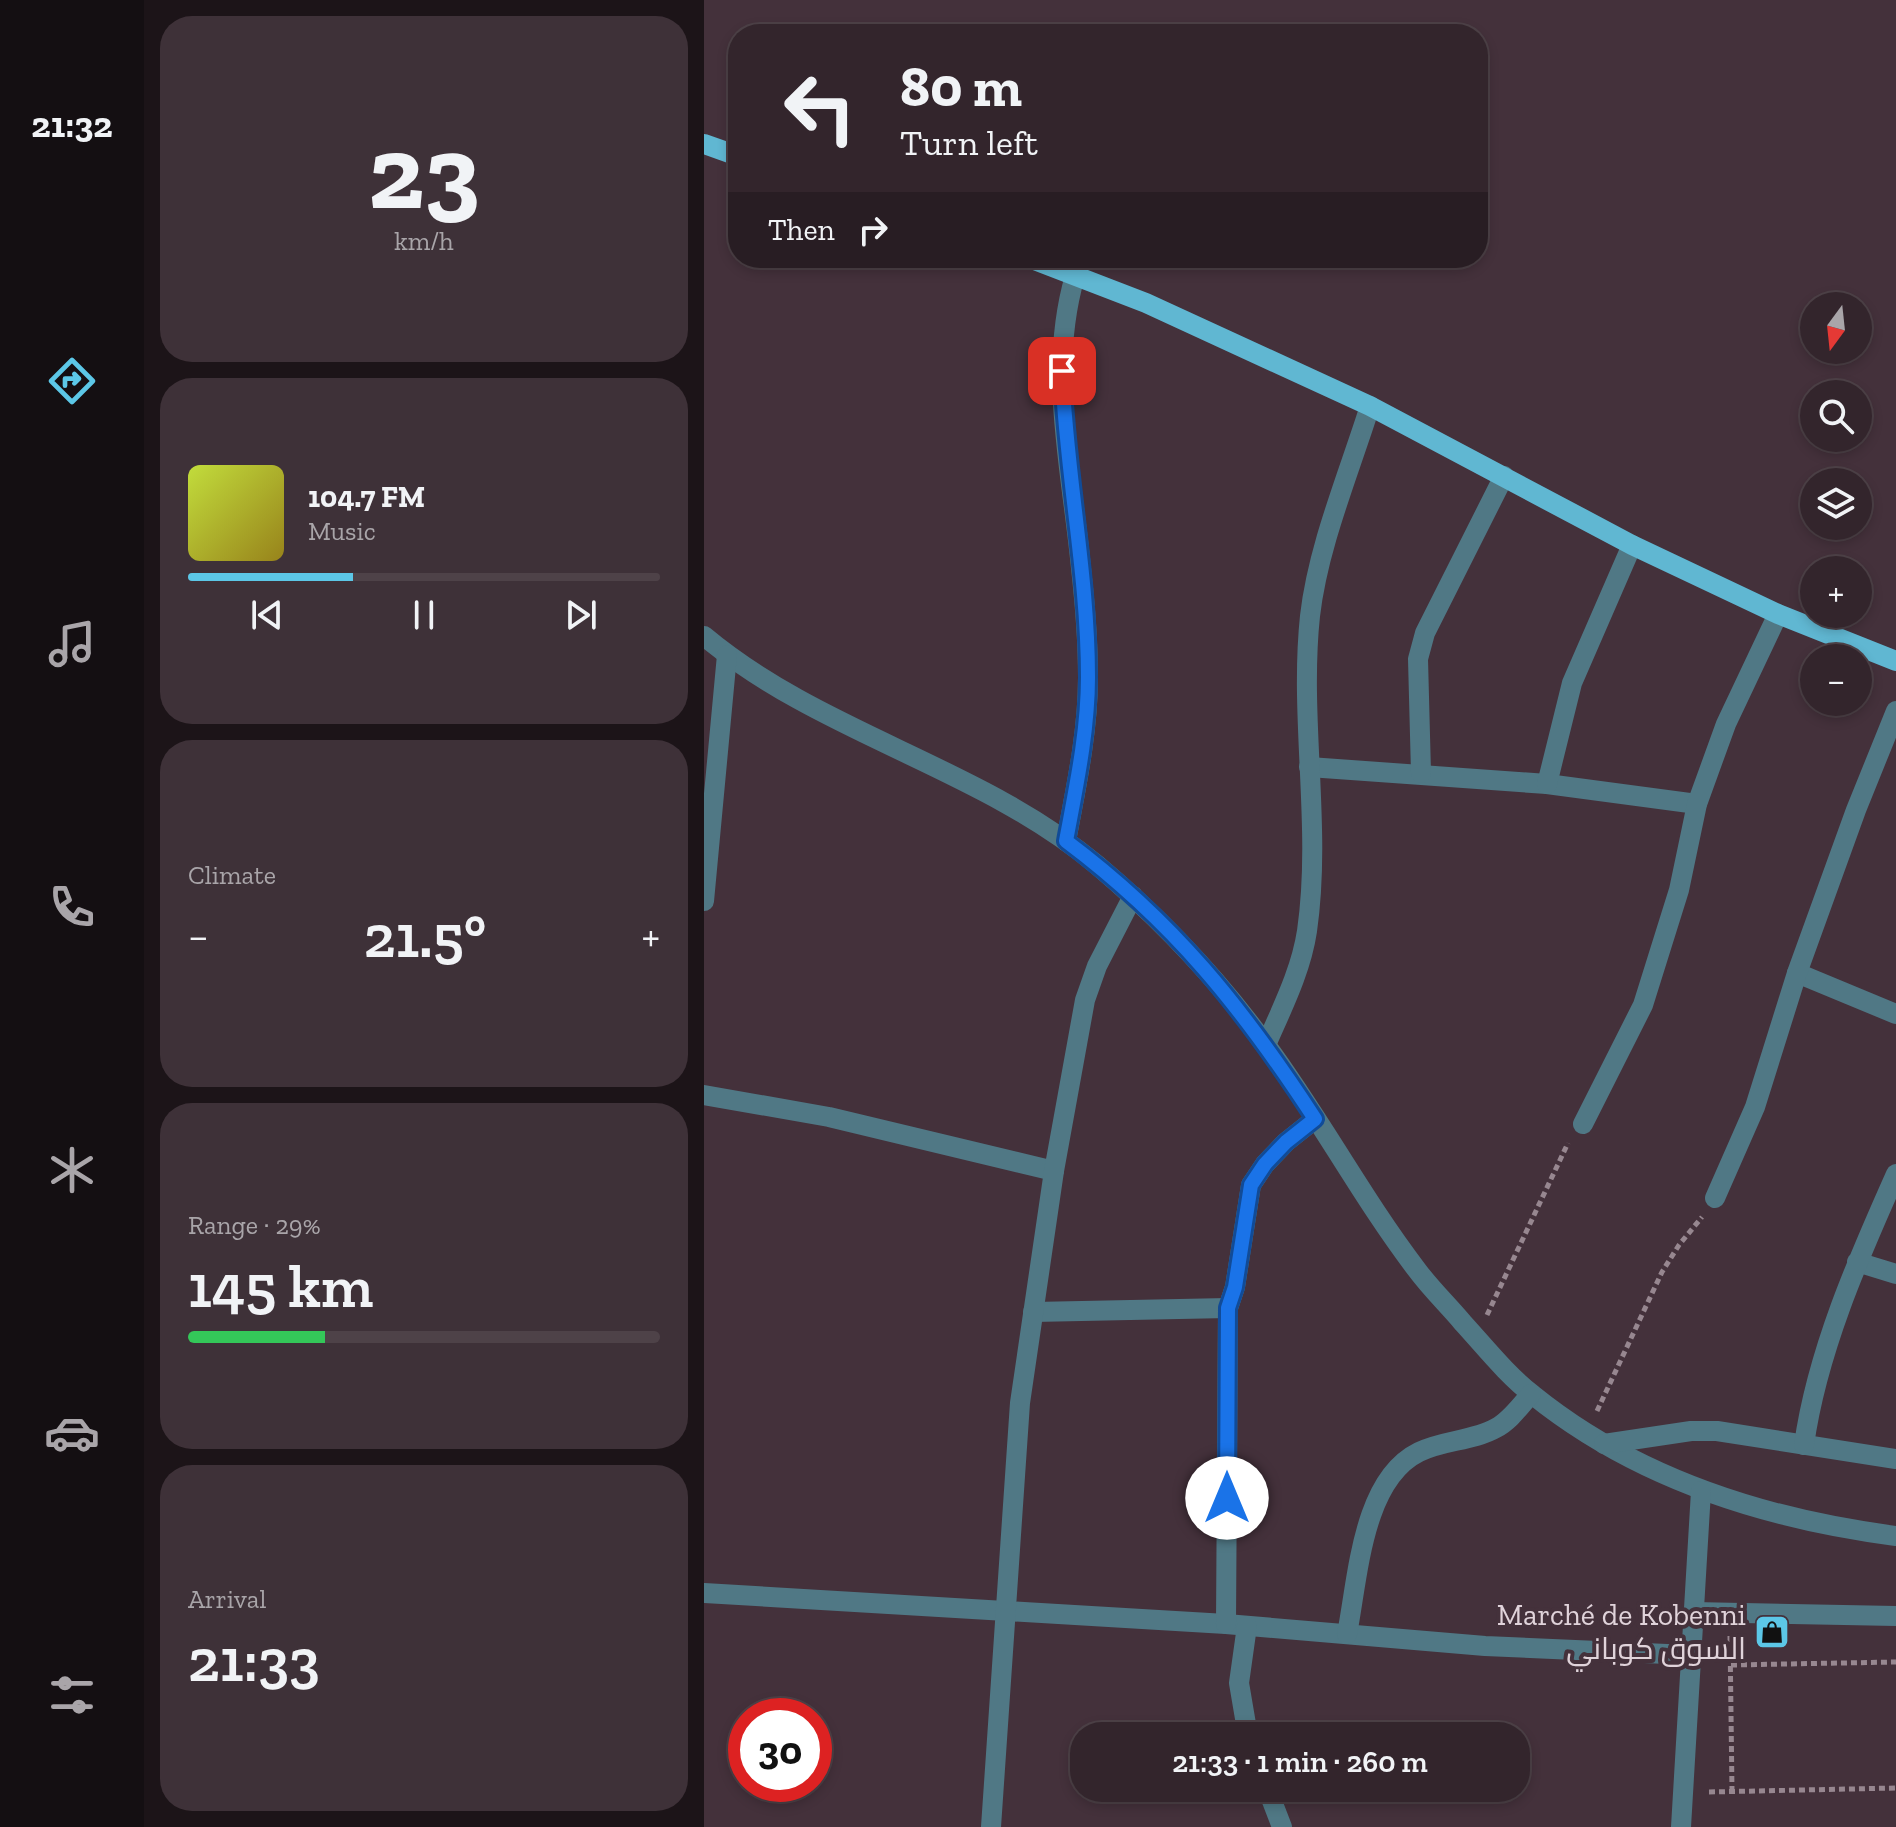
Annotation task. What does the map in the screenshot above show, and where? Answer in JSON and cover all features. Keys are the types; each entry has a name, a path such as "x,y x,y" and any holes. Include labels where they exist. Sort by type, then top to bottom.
{"main road":[{"path":"704,144 728,152"},
{"path":"1055,268 1146,303 1370,406 1632,545 1778,614 1896,661"}],"street":[{"path":"1066,841 1080,763 1088,679 1081,567 1062,384 1067,303 1075,276"},
{"path":"1266,1045 1298,970 1307,933 1311,888 1307,661 1317,572 1370,406"},
{"path":"1421,773 1418,659 1425,633 1504,476"},
{"path":"1547,784 1572,683 1632,545"},
{"path":"1583,1124 1643,1005 1679,890 1697,804 1726,724 1778,614"},
{"path":"704,636 727,655 792,695 1038,820 1133,896 1188,949 1266,1045 1418,1273 1531,1394 1596,1439 1644,1467 1701,1491 1768,1512 1896,1536"},
{"path":"704,901 727,655"},
{"path":"1715,1198 1755,1107 1797,973 1856,810 1896,711"},
{"path":"1309,767 1547,784 1697,804"},
{"path":"991,1827 1020,1403 1054,1171 1085,1000 1097,966 1133,896"},
{"path":"1797,973 1896,1014"},
{"path":"704,1095 829,1117 1054,1171"},
{"path":"1226,1624 1228,1308 1235,1287 1251,1185 1286,1142 1315,1119"},
{"path":"1804,1445 1810,1405 1857,1262 1896,1174"},
{"path":"1857,1262 1896,1274"},
{"path":"1033,1312 1228,1308"},
{"path":"1347,1634 1371,1512 1381,1490 1399,1466 1420,1451 1495,1429 1531,1394"},
{"path":"1596,1439 1717,1431 1896,1459"},
{"path":"1681,1827 1701,1491"},
{"path":"704,1593 1226,1624 1485,1646 1690,1655"},
{"path":"1693,1612 1896,1616"},
{"path":"1246,1722 1239,1683 1247,1626"},
{"path":"1272,1802 1282,1827"}],"path":[{"path":"1476,1337 1542,1201 1563,1150 1583,1124"},
{"path":"1596,1439 1662,1272 1715,1198"},
{"path":"1729,1612 1732,1791"},
{"path":"1731,1665 1896,1662"},
{"path":"1683,1793 1896,1788"}],"place":[{"name":"Marché de Kobenni السوق كوباني","path":"1772,1632"}],"route":[{"path":"1062,371 1064,422 1086,624 1088,679 1080,763 1066,841 1146,907 1188,949 1269,1050 1315,1119 1286,1142 1251,1185 1235,1287 1228,1308 1227,1498"}]}
